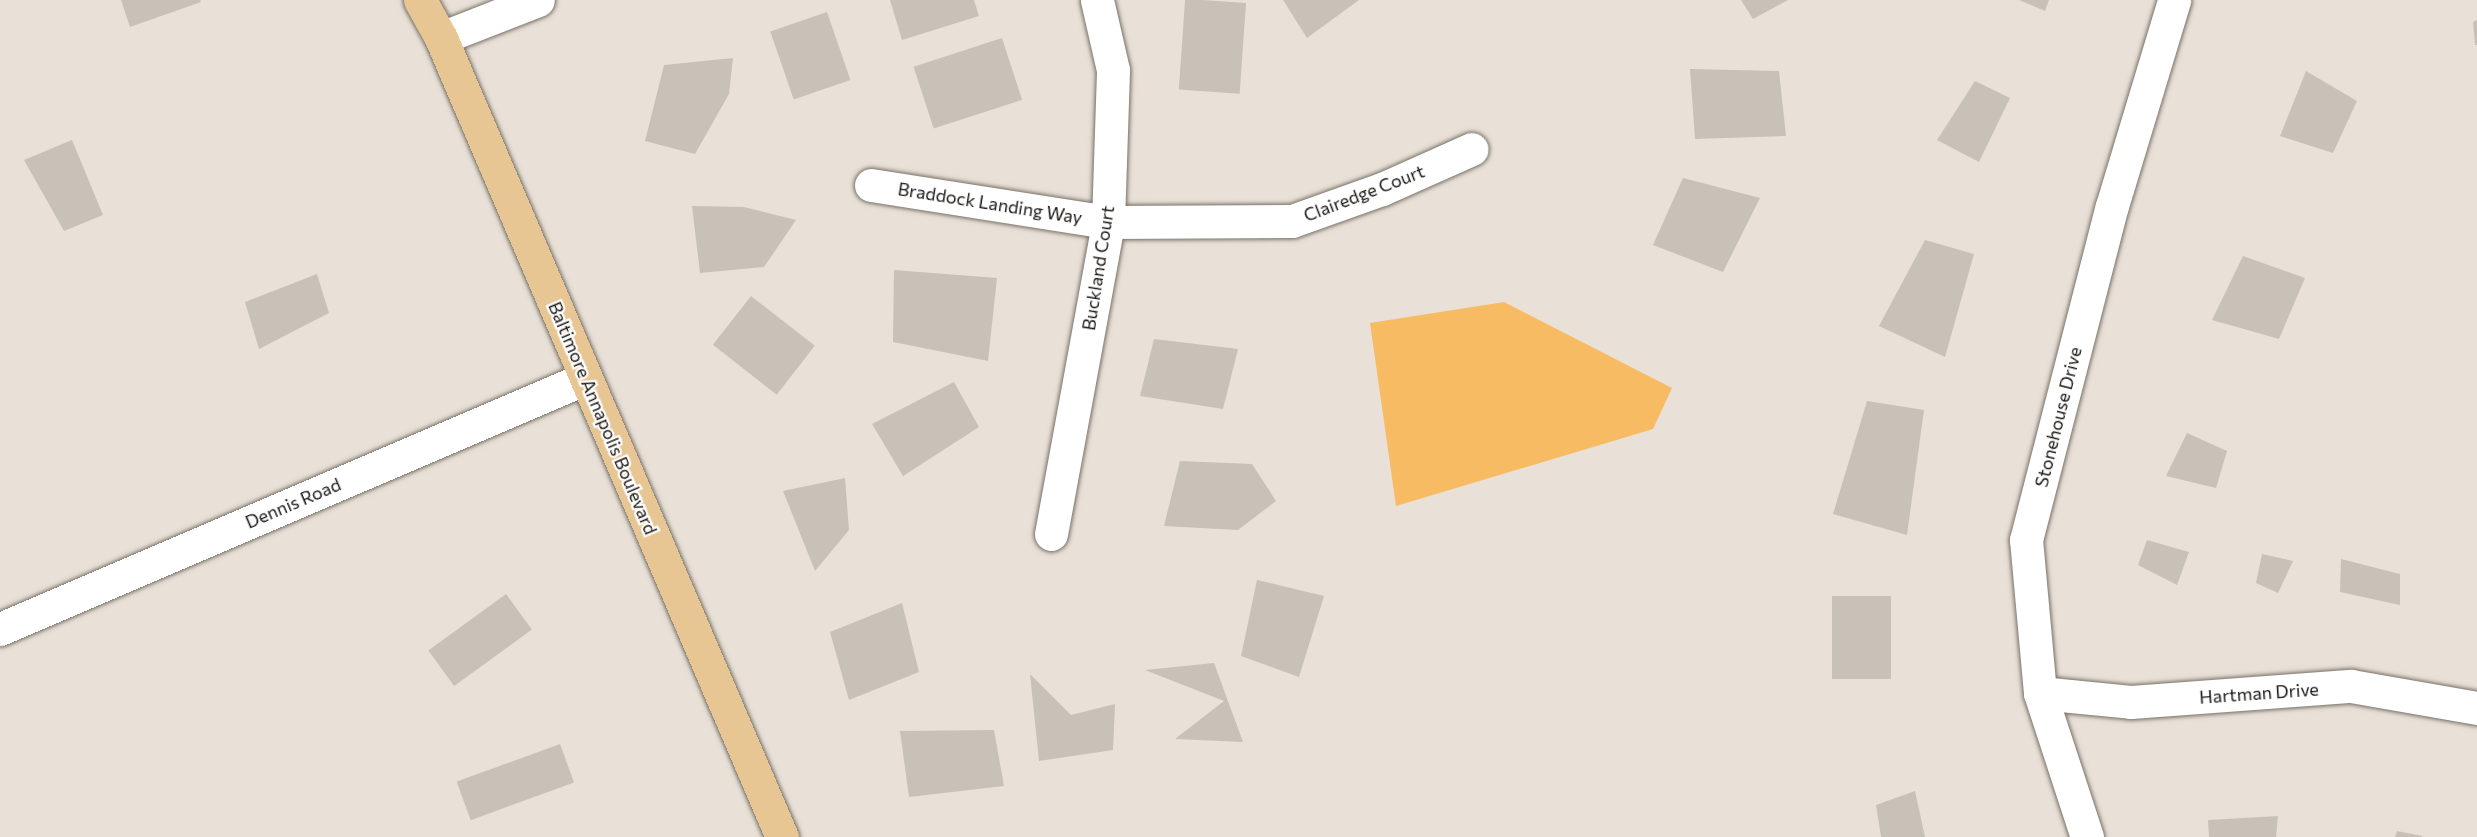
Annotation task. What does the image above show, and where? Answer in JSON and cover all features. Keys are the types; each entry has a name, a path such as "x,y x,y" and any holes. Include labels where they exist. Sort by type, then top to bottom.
{"main road":[{"name":"Baltimore Annapolis Boulevard","path":"420,0 441,38 782,837"}],"street":[{"path":"441,38 538,0"},
{"name":"Buckland Court","path":"1051,534 1108,222 1113,70 1097,0"},
{"name":"Stonehouse Drive","path":"2088,837 2040,693 2026,540 2112,206 2174,0"},
{"name":"Clairedge Court","path":"1108,222 1292,221 1382,189 1472,149"},
{"name":"Braddock Landing Way","path":"871,185 1108,222"},
{"name":"Dennis Road","path":"0,629 586,378"},
{"name":"Hartman Drive","path":"2040,693 2131,702 2351,686 2477,708"}],"shaded area":[{"path":"1504,302 1672,388 1653,429 1396,506 1370,323"}],"building":[{"path":"121,0 200,0 201,2 130,27"},
{"path":"890,0 974,0 979,16 902,40"},
{"path":"1185,0 1246,3 1240,94 1179,90"},
{"path":"1283,0 1359,0 1307,38"},
{"path":"1741,0 1788,0 1753,19"},
{"path":"2019,0 2049,0 2045,11"},
{"path":"827,12 850,80 794,100 770,32"},
{"path":"2477,20 2477,45 2475,45 2473,22"},
{"path":"1002,38 1022,100 934,129 914,67"},
{"path":"733,58 729,94 695,154 645,141 664,65"},
{"path":"1690,69 1779,71 1786,136 1695,139"},
{"path":"2306,71 2357,101 2333,153 2280,136"},
{"path":"1975,81 2010,98 1979,162 1937,140"},
{"path":"72,140 103,215 64,231 24,160"},
{"path":"1683,178 1760,198 1723,272 1653,245"},
{"path":"692,206 744,207 796,220 764,267 700,273"},
{"path":"1925,240 1974,254 1945,357 1879,326"},
{"path":"2243,256 2305,278 2279,339 2212,320"},
{"path":"894,270 997,278 988,361 893,342"},
{"path":"317,274 329,313 259,349 245,302"},
{"path":"751,296 815,346 777,395 713,345"},
{"path":"1154,339 1238,349 1223,409 1140,396"},
{"path":"954,382 979,427 903,476 872,424"},
{"path":"1867,401 1924,410 1907,535 1833,514"},
{"path":"2187,433 2227,451 2216,488 2166,476"},
{"path":"1180,461 1252,464 1276,501 1238,530 1164,526"},
{"path":"845,478 849,530 815,571 783,491"},
{"path":"2147,540 2189,552 2177,585 2138,565"},
{"path":"2262,554 2293,561 2278,593 2256,583"},
{"path":"2341,559 2400,574 2400,605 2340,592"},
{"path":"1257,580 1324,596 1299,677 1241,656"},
{"path":"506,594 532,630 454,686 428,650"},
{"path":"1832,596 1891,596 1891,679 1832,679"},
{"path":"902,603 919,672 849,700 830,632"},
{"path":"1214,663 1243,742 1175,739 1224,701 1145,670"},
{"path":"1030,674 1071,715 1115,704 1113,750 1039,761"},
{"path":"994,730 1004,786 909,797 900,731"},
{"path":"560,744 574,783 471,820 457,782"},
{"path":"1915,791 1925,837 1881,837 1876,805"},
{"path":"2278,816 2276,837 2209,837 2208,820"},
{"path":"2397,831 2422,836 2422,837 2395,837"}]}
